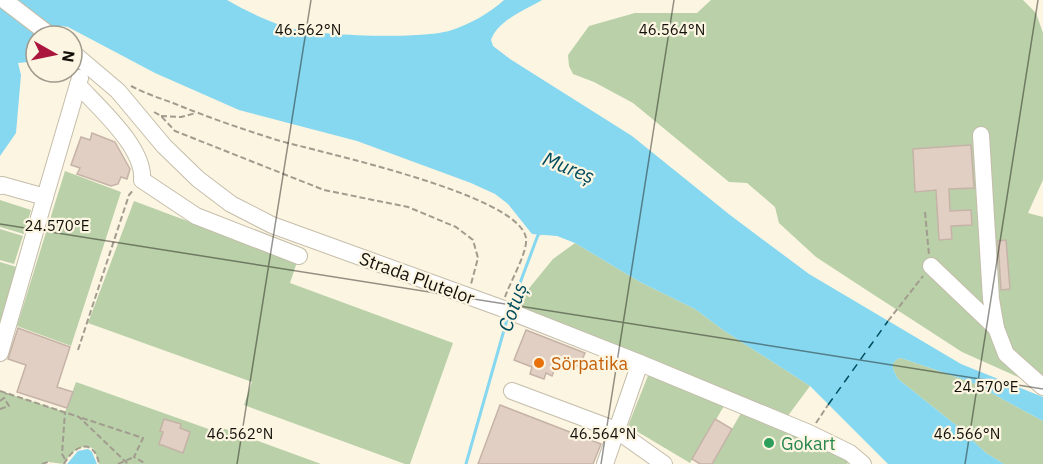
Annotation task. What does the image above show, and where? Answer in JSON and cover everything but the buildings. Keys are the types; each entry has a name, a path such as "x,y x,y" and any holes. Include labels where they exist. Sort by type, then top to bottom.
{"street":[{"path":"4,0 35,24"},
{"name":"Strada Plutelor","path":"84,62 118,91 164,146 198,179 231,204 272,225 501,308 640,363 809,433 850,453 863,464"},
{"path":"78,85 129,142 139,158 143,171 142,180 196,216 299,256"},
{"name":"Strada Plutelor","path":"0,353 78,85"},
{"path":"981,135 991,299 996,328 1006,354 1043,387"},
{"path":"0,186 45,197"},
{"path":"930,266 996,328"},
{"path":"605,464 640,363"},
{"path":"512,391 616,430 664,464"}],"path":[{"path":"129,84 196,113 275,139 473,196 504,213 519,226 526,237 525,252 501,308"},
{"path":"152,111 161,116 175,132 324,190 408,207 456,227 473,240 478,258 467,296"},
{"path":"161,116 182,117 196,113"},
{"path":"78,350 129,195 142,180"},
{"path":"0,391 143,438 134,457 126,463 118,464"},
{"path":"0,401 7,393"},
{"path":"0,409 9,406 4,398"},
{"path":"809,433 828,405"},
{"path":"65,412 62,454 65,462 78,448 89,446 97,454 99,464"},
{"path":"79,417 126,463"},
{"path":"134,457 146,464"},
{"path":"42,464 48,462 50,464"}],"green space":[{"path":"711,0 1023,0 1036,13 1043,33 1043,180 1028,213 1043,217 1043,388 962,352 816,257 779,223 775,207 747,183 729,182 633,103 594,82 573,74 569,66 568,55 589,26 635,13 697,13"},
{"path":"65,171 121,192 71,346 17,326"},
{"path":"0,200 31,210 24,234 0,227"},
{"path":"134,201 297,262 290,283 453,343 410,464 244,405 252,382 88,323"},
{"path":"0,229 23,236 14,264 0,260"},
{"path":"575,243 640,282 695,309 723,330 810,386 787,417 515,309 517,303 553,259"},
{"path":"0,262 20,268 0,337"},
{"path":"899,358 971,382 1043,421 1043,464 1004,464 986,453 957,426 898,379 893,363"},
{"path":"649,373 724,406 690,463 628,426"},
{"path":"76,382 217,432 220,427 321,464 99,464 94,449 85,447 69,456 64,464 48,462 0,464 0,391 65,412"},
{"name":"Gokart","path":"741,413 851,459 847,464 712,464"}],"water":[{"name":"Mureș","path":"0,0 227,0 286,27 321,33 394,36 452,30 479,18 504,0 542,0 506,21 491,40 493,46 632,136 730,215 809,274 961,364 1043,397 1043,421 971,382 899,358 893,363 898,379 957,426 986,453 1004,464 888,464 810,386 723,330 695,309 640,282 575,243 557,236 532,234 508,204 495,194 357,141 239,110 155,73 84,35 84,24 24,24 24,62 18,63 21,75 16,133 0,156"},
{"path":"88,449 92,452 97,464 67,464 78,451"}],"waterway":[{"name":"Cotuș","path":"511,307 538,235 541,233"},
{"name":"Cotuș","path":"466,464 508,316"}],"ferry route":[{"path":"828,405 888,321"}],"place":[{"name":"Sörpatika","path":"539,363"},
{"name":"Gokart","path":"769,443"}]}
